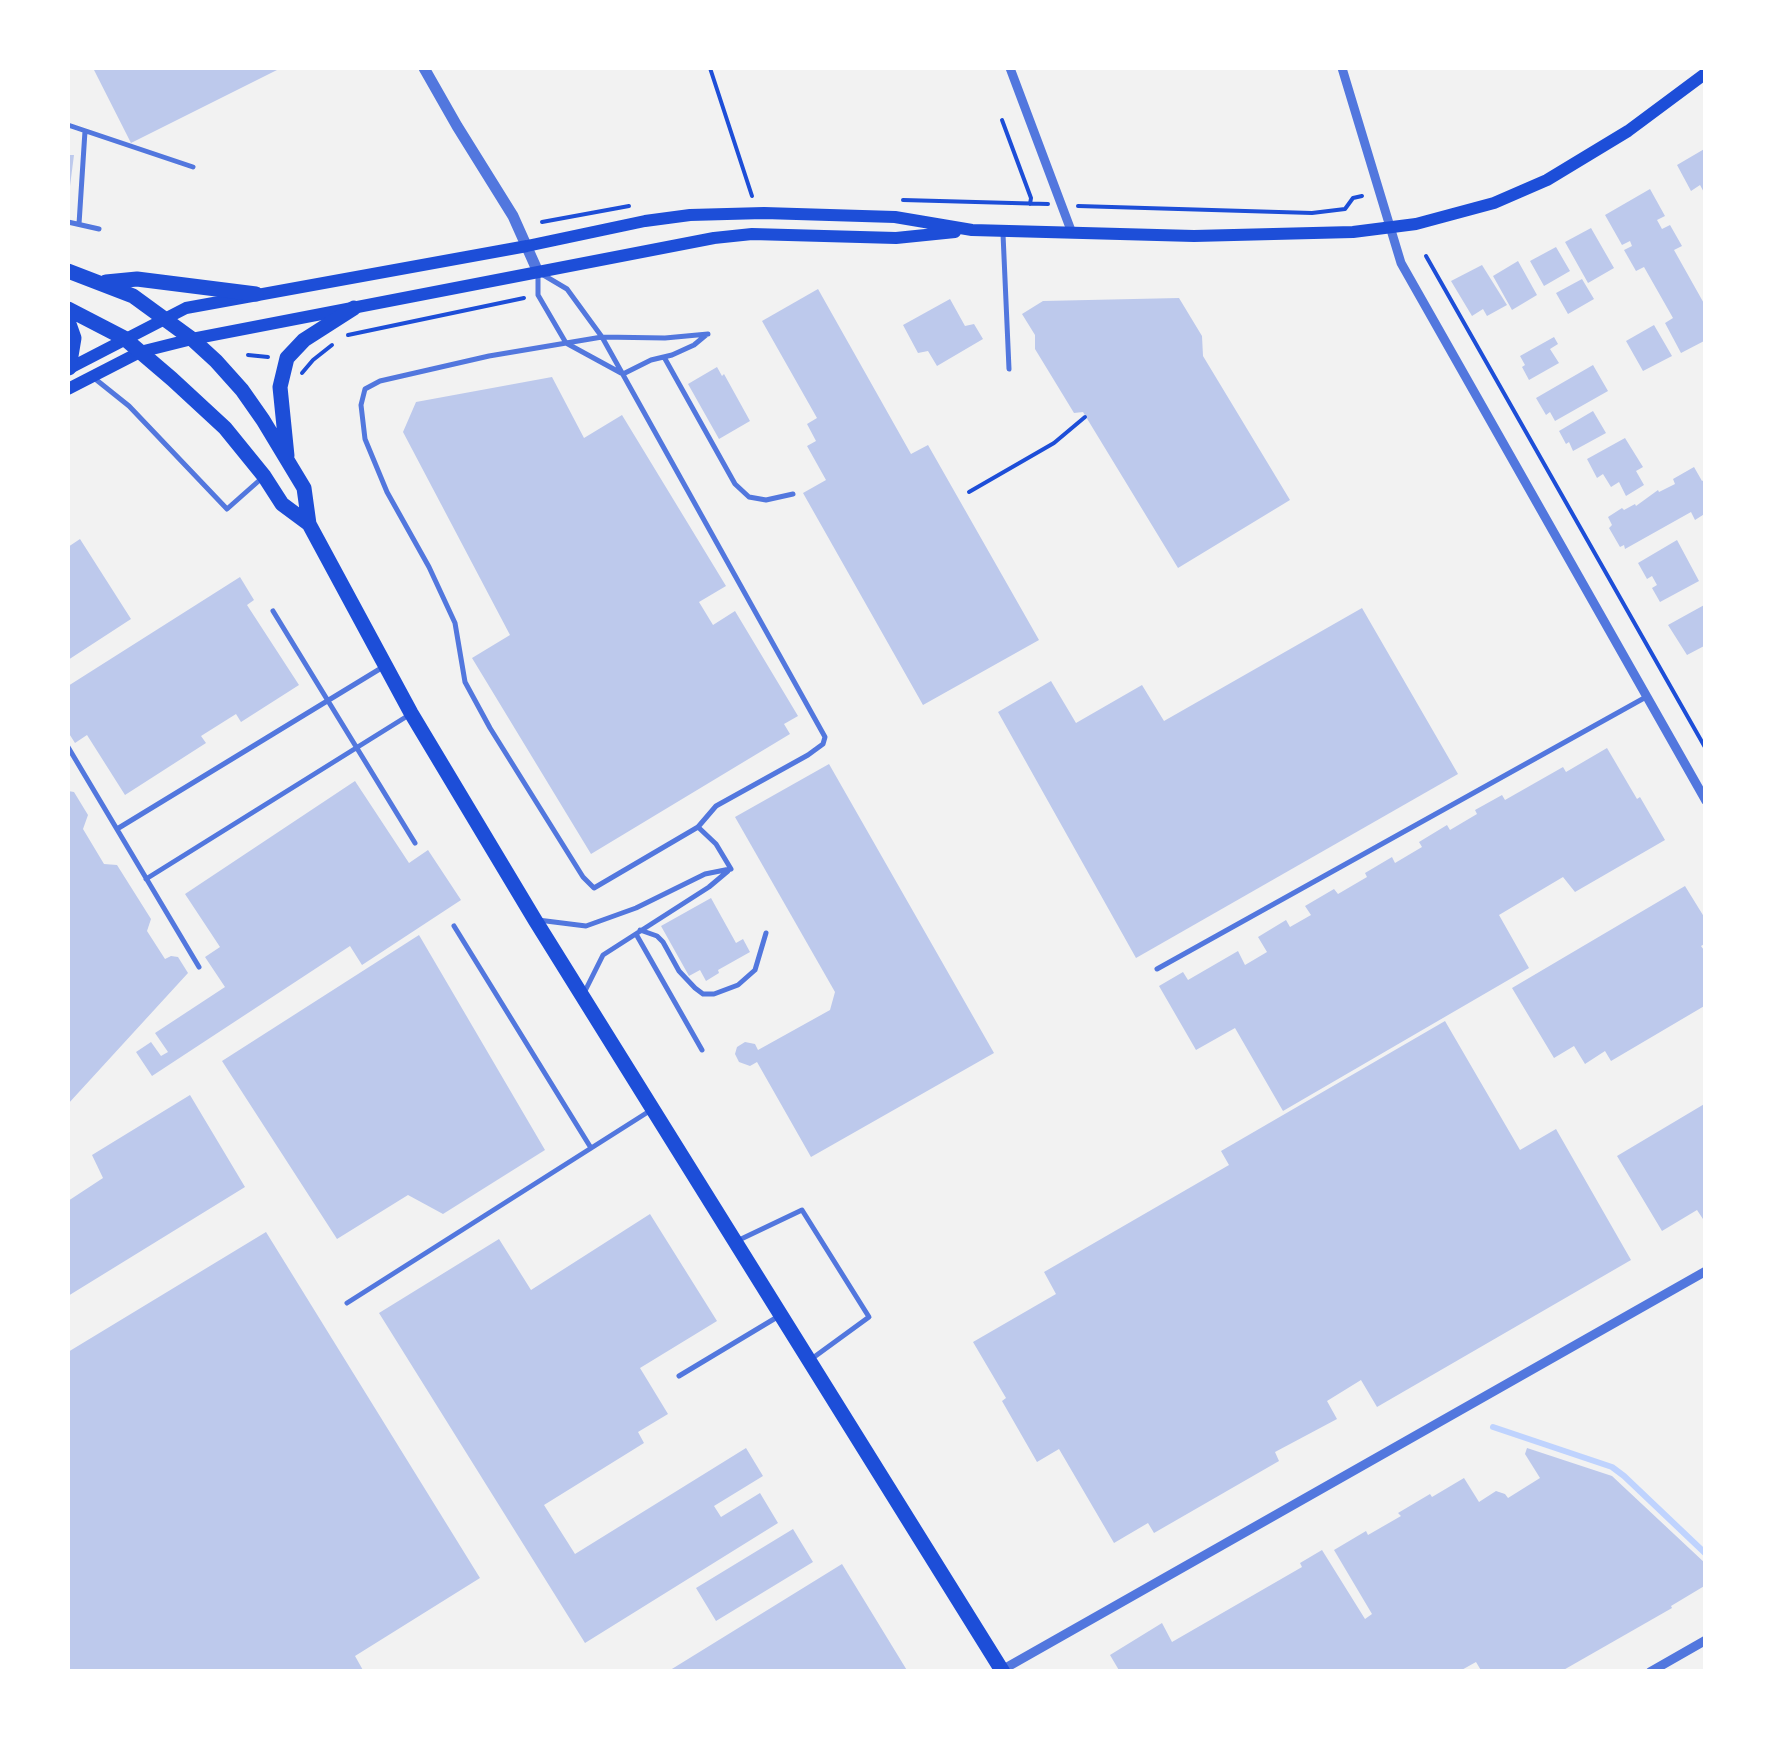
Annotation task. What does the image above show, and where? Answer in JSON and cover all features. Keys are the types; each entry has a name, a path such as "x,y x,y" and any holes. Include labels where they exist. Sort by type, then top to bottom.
{"highway":[{"path":"68,271 133,296 192,340 242,390 304,488 309,524 412,714 535,920 1002,1671"},
{"path":"97,282 138,279 256,294"},
{"path":"287,460 280,387 288,358 304,340 354,308"},
{"path":"68,309 124,338 140,352 225,428 282,504 309,524"},
{"path":"68,321 74,338 68,369"}],"main road":[{"path":"68,390 140,352 714,238 752,234 896,238 972,230 1280,236 1389,228 1470,211 1547,180 1608,145 1706,73"},
{"path":"68,369 186,308 690,215 895,216 972,230"}],"street":[{"path":"424,68 513,216 538,272"},
{"path":"1010,68 1072,233"},
{"path":"1342,68 1395,250 1706,801"},
{"path":"1002,1671 1706,1270"},
{"path":"1650,1672 1706,1640"}],"lane":[{"path":"68,125 193,167"},
{"path":"78,224 84,130"},
{"path":"68,222 98,229"},
{"path":"1002,231 1010,369"},
{"path":"538,272 567,289 602,337 826,737 808,755 716,806 698,827 594,888 525,786 465,682 456,623 387,492 365,439 361,405 365,389 380,381 489,356 602,337 708,334 694,345 623,374"},
{"path":"538,272 538,295 566,343 623,374"},
{"path":"664,357 735,484 749,496 766,500 793,494"},
{"path":"92,377 129,406 227,509 264,476"},
{"path":"272,611 415,843"},
{"path":"116,830 385,666"},
{"path":"1157,969 1646,697"},
{"path":"146,879 412,714"},
{"path":"68,747 199,967"},
{"path":"698,827 716,844 731,868"},
{"path":"535,920 586,926 636,908 704,874 731,868"},
{"path":"582,996 604,955 699,894 731,868"},
{"path":"454,926 592,1148"},
{"path":"638,932 657,936 679,971 703,994 738,985 755,970 766,933"},
{"path":"638,932 702,1050"},
{"path":"347,1303 653,1108"},
{"path":"736,1241 802,1210 869,1316 810,1360"},
{"path":"679,1376 782,1314"}],"path":[{"path":"710,68 752,197"},
{"path":"1002,120 1032,198 1030,204"},
{"path":"891,200 1312,212 1345,209 1353,198 1362,196"},
{"path":"542,222 634,205"},
{"path":"1426,256 1706,749"},
{"path":"299,377 321,353 352,332 524,298"},
{"path":"969,492 1054,443 1086,416"}],"building":[{"path":"93,68 281,68 131,143"},
{"path":"1706,148 1706,196 1700,185 1691,191 1677,165"},
{"path":"68,155 74,155 70,186 68,186"},
{"path":"1650,189 1665,216 1657,220 1662,229 1670,225 1682,246 1674,250 1706,307 1706,340 1681,353 1665,323 1673,318 1644,267 1636,271 1624,250 1632,246 1630,241 1622,245 1605,215"},
{"path":"1591,228 1614,268 1588,283 1565,242"},
{"path":"1556,247 1570,271 1544,286 1530,261"},
{"path":"1518,261 1537,295 1512,310 1493,276"},
{"path":"1482,265 1507,305 1487,316 1483,309 1472,316 1451,281"},
{"path":"1582,279 1594,299 1568,314 1556,293"},
{"path":"818,289 911,454 928,445 1039,640 923,705 803,493 826,480 807,446 816,441 807,424 817,418 762,321"},
{"path":"1179,298 1202,336 1203,356 1290,500 1178,568 1083,412 1074,413 1035,349 1035,335 1022,314 1043,301"},
{"path":"950,299 965,326 974,324 983,339 937,366 928,351 918,353 903,325"},
{"path":"1654,325 1672,356 1643,371 1626,341"},
{"path":"1554,337 1558,344 1550,349 1559,363 1529,380 1520,356"},
{"path":"1593,365 1608,391 1555,421 1550,412 1546,415 1536,398"},
{"path":"717,367 750,421 719,439 688,384"},
{"path":"552,377 584,438 622,415 726,586 699,602 713,625 735,611 798,716 784,724 790,734 591,854 472,658 510,635 403,432 416,402"},
{"path":"1593,411 1606,433 1573,451 1559,431"},
{"path":"1625,438 1643,467 1636,471 1644,485 1626,496 1619,482 1611,487 1603,474 1597,478 1587,459"},
{"path":"1694,467 1702,481 1706,479 1706,513 1695,520 1691,512 1625,549 1624,545 1620,547 1609,528 1612,525 1608,517 1675,484 1673,479"},
{"path":"80,539 131,619 68,660 68,547"},
{"path":"1677,540 1699,581 1660,602 1652,588 1657,585 1652,576 1647,579 1638,563"},
{"path":"240,577 254,600 247,605 299,685 241,722 236,714 201,736 206,743 125,795 87,735 75,743 68,732 68,686"},
{"path":"1706,604 1706,645 1687,655 1668,625"},
{"path":"1362,608 1458,774 1136,958 998,712 1051,681 1076,723 1142,685 1164,721"},
{"path":"1607,748 1665,840 1575,892 1563,877 1499,915 1529,968 1283,1111 1235,1028 1196,1050 1159,986 1183,972 1188,980 1238,951 1245,965 1267,952 1258,937 1286,920 1290,927 1311,915 1305,906 1334,889 1338,894 1392,857 1395,863 1422,847 1419,842 1447,825 1450,830 1502,795 1505,800 1563,767 1566,772"},
{"path":"829,764 994,1053 811,1157 757,1062 750,1066 739,1062 735,1054 745,1042 755,1044 758,1050 830,1010 835,992 735,817"},
{"path":"355,781 409,863 428,850 461,900 362,965 350,946 152,1076 136,1052 151,1042 161,1056 168,1052 155,1033 225,987 205,957 220,947 185,894"},
{"path":"68,791 74,792 88,815 83,829 104,864 117,865 151,919 147,931 165,959 178,957 188,973 68,1104"},
{"path":"1685,886 1706,920 1706,943 1701,946 1706,953 1706,1005 1611,1061 1605,1051 1585,1064 1574,1046 1554,1058 1512,988"},
{"path":"711,898 736,943 743,939 750,952 706,981 700,970 689,976 661,926"},
{"path":"419,935 545,1150 443,1214 408,1195 337,1239 222,1061"},
{"path":"1445,1021 1520,1150 1556,1129 1631,1260 1377,1407 1361,1380 1327,1401 1337,1419 1275,1452 1279,1461 1154,1533 1148,1523 1114,1543 1059,1449 1037,1462 973,1342 1056,1294 1044,1272 1229,1165 1221,1151"},
{"path":"190,1095 245,1187 68,1296 68,1201 103,1178 92,1155"},
{"path":"1706,1103 1706,1218 1697,1210 1662,1231 1617,1156"},
{"path":"650,1214 717,1321 640,1368 668,1414 638,1432 644,1443 544,1505 575,1554 746,1448 763,1476 714,1506 721,1517 760,1493 778,1523 585,1643 379,1313 499,1239 531,1290"},
{"path":"266,1232 480,1578 355,1656 364,1672 68,1672 68,1352"},
{"path":"1527,1448 1612,1476 1706,1564 1706,1585 1560,1672 1482,1672 1476,1662 1458,1672 1120,1672 1110,1655 1162,1623 1172,1642 1302,1567 1300,1563 1322,1550 1365,1619 1372,1614 1334,1550 1366,1531 1368,1535 1430,1494 1432,1497 1464,1478 1479,1502 1496,1491 1508,1498 1540,1478 1525,1454"},
{"path":"793,1529 813,1562 716,1621 696,1588"},
{"path":"842,1564 908,1672 667,1672"}],"waterway":[{"path":"1493,1427 1612,1467 1706,1554"}]}
